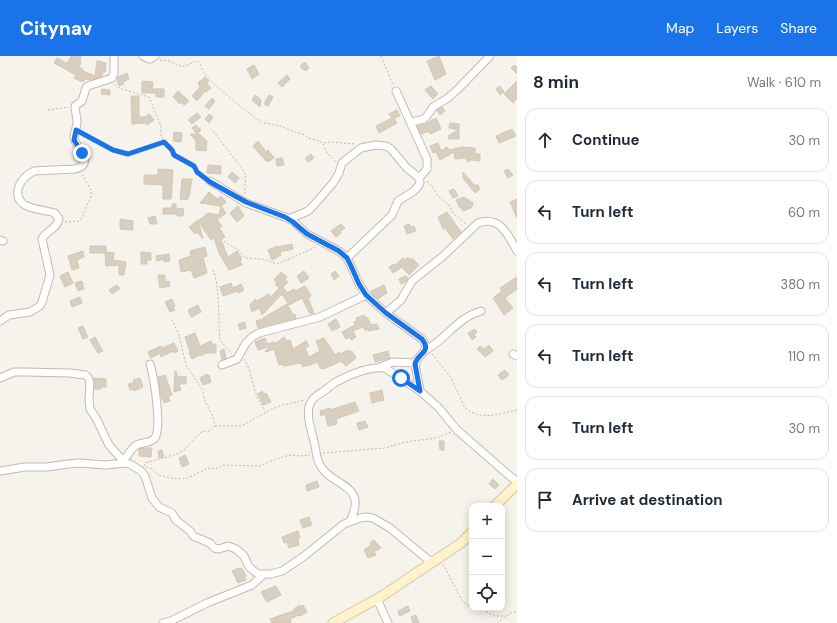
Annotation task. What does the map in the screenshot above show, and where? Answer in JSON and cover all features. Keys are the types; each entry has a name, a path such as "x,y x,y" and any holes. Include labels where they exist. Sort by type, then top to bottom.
{"street":[{"path":"143,56 148,58 154,57"},
{"path":"412,122 424,119 433,107 448,98 490,56"},
{"path":"0,321 9,315 30,312 40,306 50,275 42,240 45,234 53,228 59,219 55,213 28,207 22,203 18,195 20,184 29,173 34,171 79,168 84,164 84,155 74,140 77,122 75,106 82,101 88,86 111,78 114,73 115,57"},
{"path":"347,258 392,215 398,201 414,191 419,185 420,177 427,169 427,159 412,122 396,91"},
{"path":"289,219 308,211 333,183 342,164 352,154 361,148 381,145 391,149 406,166 420,177"},
{"path":"210,182 246,202 289,219 307,234 339,251 347,258 359,284 366,295 386,313 422,339 426,344 427,349"},
{"path":"386,313 401,300 408,285 412,281 442,257 478,223 483,221 499,224 506,232 517,251"},
{"path":"222,366 238,357 246,343 259,333 320,317 366,295"},
{"path":"420,391 416,363 427,349 445,336 461,320 470,314 481,311"},
{"path":"350,522 355,512 356,505 354,497 350,490 323,469 319,464 310,423 309,404 313,398 334,383 362,371 393,362 416,363"},
{"path":"124,462 134,447 150,441 156,436 158,425 157,407 153,372 150,364"},
{"path":"380,367 391,370 420,391 439,408 457,430 517,481"},
{"path":"0,378 14,372 70,373 81,374 88,377 90,383 90,409 109,445 124,462"},
{"path":"0,471 25,467 47,467 79,463 106,465 124,462 130,464 143,473 147,480 155,504 172,512 176,520 190,531 193,536 210,543 217,549 233,546 244,556 249,567 254,572 263,575 282,571 291,566 344,524 366,517 373,518 390,528 435,561"},
{"path":"498,503 517,484"},
{"path":"333,623 378,598 461,543 469,535"},
{"path":"164,623 171,622 207,603 252,585 263,575"},
{"path":"378,598 388,623"}],"path":[{"path":"381,56 396,91"},
{"path":"154,57 170,61 180,66 186,66 196,61 198,62 204,73 213,83 254,117 268,124 283,127 323,142 355,144"},
{"path":"111,78 118,87 149,97 162,126 160,131 164,142 172,150 174,155 194,166 197,172 210,182"},
{"path":"48,110 75,106"},
{"path":"76,130 113,150 128,154 164,142"},
{"path":"213,131 246,175 244,185 246,202"},
{"path":"323,142 327,153 341,167"},
{"path":"58,222 79,221 82,218 91,196 91,190 79,168"},
{"path":"420,177 432,186 438,196 448,204 454,214 471,228"},
{"path":"224,241 238,250 245,258 278,264 324,243"},
{"path":"213,270 216,277 220,340 238,357 245,359 256,393 262,407 266,411"},
{"path":"172,320 179,335 186,365 202,389 207,407 215,426"},
{"path":"427,349 450,376 465,408 469,411 490,417 517,410"},
{"path":"313,398 282,405 266,411 241,426 215,426 210,431 201,432 198,434 183,451 169,457 146,463 143,467 156,471 158,475 181,479 188,478 208,468 216,469 223,465 260,466 289,455 300,456 349,450 375,450 406,442 436,438 457,430"},
{"path":"435,561 449,574 461,599 469,606"},
{"path":"485,611 494,616 506,616"},
{"path":"497,623 506,616 517,612"}],"building":[{"path":"71,56 81,56 81,63 79,67 83,69 83,71 95,76 97,61 106,63 105,72 103,72 102,76 92,80 85,79 83,82 74,78 76,75 54,63 57,58 68,63"},
{"path":"439,56 446,74 435,80 427,61"},
{"path":"305,62 309,68 305,71 300,66"},
{"path":"254,65 259,74 252,79 247,69"},
{"path":"514,65 517,67 517,74 511,68"},
{"path":"127,73 129,79 123,82 124,84 119,86 117,80 118,77"},
{"path":"287,75 290,79 282,87 278,83"},
{"path":"205,77 209,81 206,83 211,88 206,92 205,91 197,101 192,96 200,87 198,83"},
{"path":"142,81 153,82 152,89 164,89 164,97 156,97 156,93 142,93"},
{"path":"517,81 517,98 513,103 504,94"},
{"path":"431,86 438,94 433,99 425,90"},
{"path":"500,86 504,92 500,95 496,89"},
{"path":"102,89 110,90 110,95 101,94"},
{"path":"178,91 189,101 184,105 181,102 180,104 173,97"},
{"path":"255,95 261,100 260,107 252,100"},
{"path":"269,95 273,97 268,106 264,104"},
{"path":"131,96 139,96 139,117 145,117 149,114 154,120 147,125 145,123 132,124"},
{"path":"212,98 215,101 209,109 205,106"},
{"path":"442,107 445,111 440,115 437,110"},
{"path":"397,110 400,116 394,118 397,123 379,133 376,126 392,118 389,114"},
{"path":"197,113 201,117 192,124 188,120"},
{"path":"209,114 213,117 209,123 205,119"},
{"path":"436,118 441,129 430,134 429,131 421,134 417,126 426,124"},
{"path":"450,123 459,124 459,139 449,139 448,136 458,130 449,128"},
{"path":"196,125 201,130 197,134 192,128"},
{"path":"512,129 516,136 499,143 496,136"},
{"path":"174,132 182,133 181,142 173,141"},
{"path":"190,134 199,134 207,141 206,151 196,150 196,141"},
{"path":"258,141 266,152 268,150 274,158 268,162 267,160 266,161 253,146"},
{"path":"438,143 441,151 447,147 449,150 462,147 475,148 475,154 480,154 480,161 471,160 468,162 465,158 455,159 454,152 440,160 436,152 433,153 430,146"},
{"path":"311,154 314,158 308,162 305,158"},
{"path":"282,158 284,165 277,166 276,159"},
{"path":"208,165 221,166 221,174 207,173"},
{"path":"158,169 173,170 171,199 163,199 163,185 144,184 144,175 158,175"},
{"path":"508,169 513,175 508,178 504,171"},
{"path":"232,172 239,178 235,183 228,177"},
{"path":"463,172 475,186 477,184 480,189 475,193 463,178"},
{"path":"182,179 192,179 189,197 187,200 180,199"},
{"path":"454,189 458,196 453,198 449,191"},
{"path":"209,192 217,199 221,196 226,202 221,206 200,203"},
{"path":"464,197 473,203 473,205 471,208 463,211 456,200"},
{"path":"517,199 517,218 510,202"},
{"path":"172,204 176,204 176,208 184,209 183,216 177,216 177,214 163,214 163,208 172,208"},
{"path":"221,206 226,213 217,220 222,226 219,228 225,237 221,240 228,257 237,251 242,259 240,260 242,265 229,270 219,253 214,238 211,240 198,221 208,213 219,215"},
{"path":"238,206 244,216 237,222 230,213"},
{"path":"447,212 461,232 453,239 445,228 443,229 438,217"},
{"path":"155,216 157,224 150,224 148,218"},
{"path":"120,219 133,221 133,230 120,229"},
{"path":"198,220 203,239 197,232 195,234 189,227"},
{"path":"341,224 345,228 340,231 341,233 336,237 331,231"},
{"path":"409,224 411,227 414,226 416,231 407,234 404,226"},
{"path":"292,244 293,249 280,252 281,255 272,260 268,250 278,246"},
{"path":"90,246 106,246 106,252 114,253 113,260 126,262 124,275 119,275 119,265 106,266 105,253 90,253"},
{"path":"205,247 207,256 203,257 207,273 194,278 191,270 181,272 179,260 191,256 190,251"},
{"path":"83,251 84,257 77,260 79,268 72,270 68,256"},
{"path":"141,252 151,253 151,260 147,260 147,264 141,264"},
{"path":"169,254 170,261 164,262 164,259 157,261 156,256"},
{"path":"408,257 410,260 412,258 419,265 409,275 402,267 393,273 389,267 394,264 395,265 403,258 405,260"},
{"path":"304,271 309,278 301,283 297,276"},
{"path":"335,271 339,276 334,280 331,274"},
{"path":"68,272 73,283 65,287 60,276"},
{"path":"281,272 287,277 285,279 288,282 283,287 287,293 305,286 311,296 308,298 314,313 310,314 302,298 289,305 282,294 262,315 259,308 252,312 250,305 255,299 257,301 269,294 271,297 279,288 275,284 277,282 274,280"},
{"path":"158,275 165,275 165,282 169,281 170,286 160,288"},
{"path":"406,276 408,279 401,284 399,279"},
{"path":"517,277 517,289 505,298 513,308 504,315 493,298 502,291 500,288"},
{"path":"82,281 84,289 78,291 75,283"},
{"path":"231,283 233,288 241,284 244,290 238,293 237,291 223,296 220,287"},
{"path":"117,285 120,289 112,294 109,290"},
{"path":"384,285 387,293 378,299 372,294 371,291"},
{"path":"80,297 82,303 72,307 70,301"},
{"path":"172,299 175,310 170,312 165,302"},
{"path":"287,304 293,315 295,314 296,318 258,328 256,321 263,319"},
{"path":"198,305 201,312 191,317 188,310"},
{"path":"364,315 365,318 367,317 371,325 377,324 379,329 368,331 368,329 365,330 363,327 353,331 356,337 351,340 350,337 346,339 342,332 355,325 354,322 357,321 356,318"},
{"path":"336,319 340,327 332,331 328,324"},
{"path":"245,322 246,328 240,330 238,324"},
{"path":"83,326 88,337 83,339 78,328"},
{"path":"475,329 477,332 474,335 476,337 472,340 468,333"},
{"path":"195,333 200,346 211,341 212,344 216,344 216,353 199,355 192,359 185,337"},
{"path":"95,337 103,351 98,353 90,340"},
{"path":"284,337 287,341 290,340 293,349 306,341 309,346 305,348 309,357 320,351 316,341 324,338 335,355 339,352 340,354 348,350 350,352 352,351 356,358 346,366 341,361 324,369 321,369 317,362 303,367 301,363 283,366 283,364 279,365 274,349 266,352 265,351 268,347 258,350 255,342 265,338 267,344 275,342 275,344"},
{"path":"174,343 178,351 174,353 173,351 161,357 160,353 151,358 148,352 161,346 162,348"},
{"path":"489,345 493,351 485,357 477,349 480,346 484,349"},
{"path":"224,349 226,358 222,360 220,351"},
{"path":"388,351 390,358 375,362 373,355"},
{"path":"505,370 509,375 502,380 498,375"},
{"path":"175,371 177,376 186,377 186,384 179,384 181,390 174,392"},
{"path":"207,374 207,376 209,375 211,382 203,385 200,378"},
{"path":"165,375 172,395 168,396 170,401 164,403 161,396 158,377"},
{"path":"94,378 106,379 106,387 95,389"},
{"path":"140,378 143,387 134,391 134,389 130,390 128,384 134,383 133,380"},
{"path":"382,390 384,400 372,403 370,393"},
{"path":"262,391 264,394 266,393 271,402 263,405 258,394"},
{"path":"355,402 359,411 336,419 337,424 328,426 325,414 321,416 320,411 330,408 330,410"},
{"path":"365,421 368,427 359,430 357,423"},
{"path":"439,441 444,441 444,450 440,450"},
{"path":"152,448 151,457 139,456 139,449"},
{"path":"162,450 164,457 159,458 158,451"},
{"path":"185,455 189,464 182,467 179,458"},
{"path":"493,479 499,485 495,489 489,484"},
{"path":"317,481 319,487 307,491 306,485"},
{"path":"309,517 312,525 303,528 300,520"},
{"path":"298,531 300,538 298,539 299,545 289,548 287,542 284,543 282,537"},
{"path":"374,540 381,548 374,552 376,555 368,558 364,550 371,545 370,543"},
{"path":"238,568 243,570 246,580 238,583 232,571"},
{"path":"276,586 281,595 267,602 261,592"},
{"path":"300,605 301,607 303,605 307,612 290,619 291,623 272,623 270,619 293,611"},
{"path":"408,606 410,611 400,616 398,611"},
{"path":"416,615 419,623 413,623 411,617"}],"route":[{"path":"82,153 74,140 76,130 113,150 128,154 164,142 172,150 174,155 194,166 202,177 210,182 246,202 285,217 307,234 339,251 347,258 359,284 366,295 386,313 414,332 426,344 426,350 415,364 420,391 401,378"}]}
